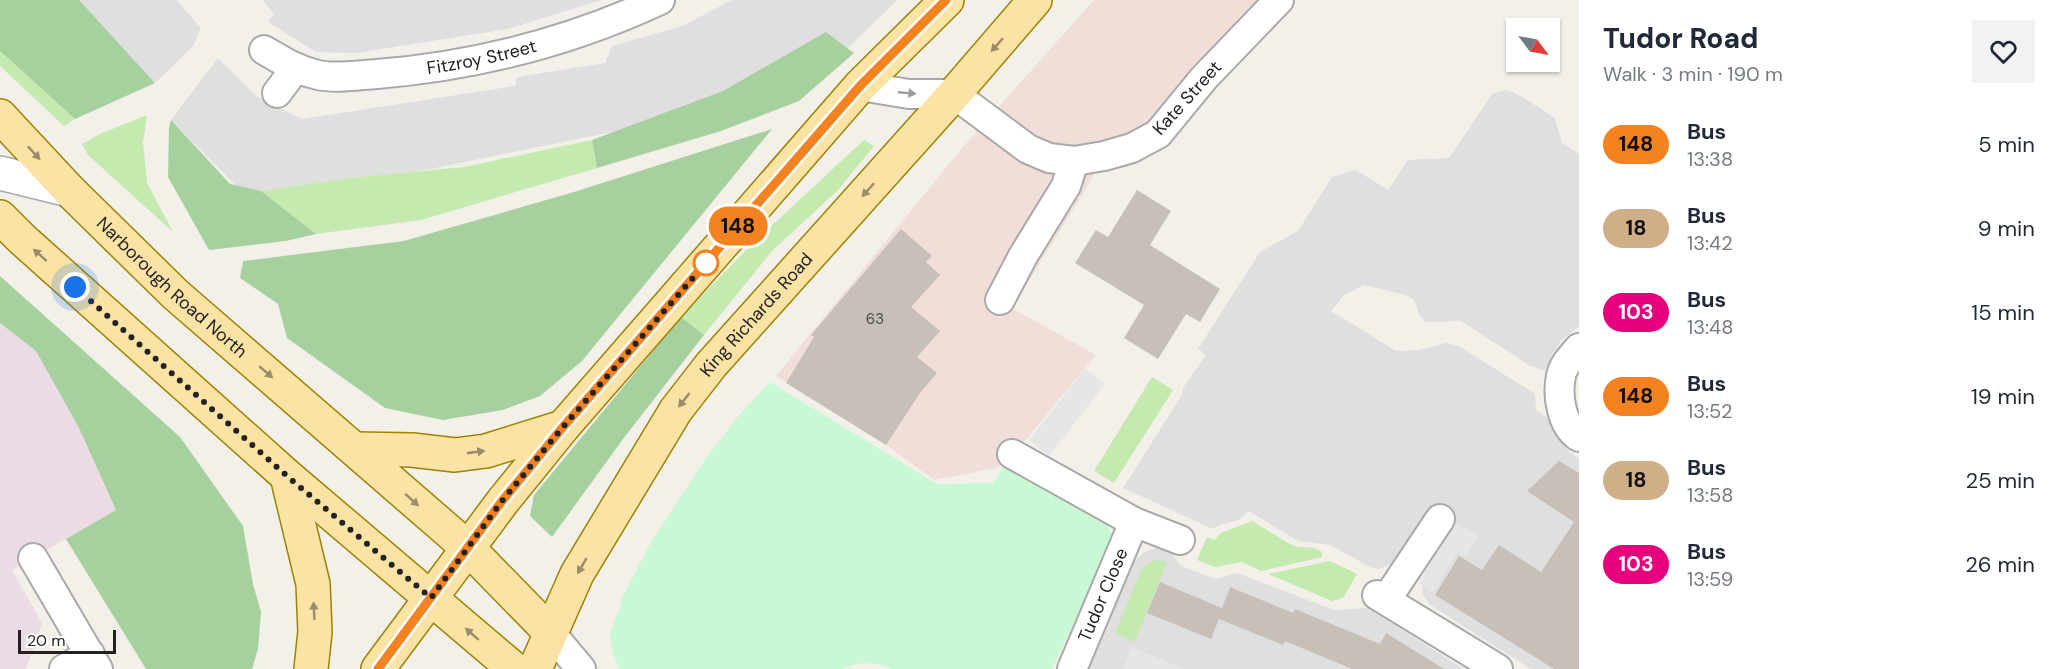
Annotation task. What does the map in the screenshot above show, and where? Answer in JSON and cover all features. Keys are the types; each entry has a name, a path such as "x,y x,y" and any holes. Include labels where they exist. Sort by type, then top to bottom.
{"main road":[{"path":"378,669 502,501 563,427 860,86 946,0"},
{"name":"King Richards Road","path":"535,669 577,574 676,411 711,365 954,94 1035,0"},
{"name":"Narborough Road North","path":"0,116 69,190 176,294 468,548 550,632"},
{"path":"0,217 287,476 514,669"},
{"path":"355,449 412,450 455,455 486,451 563,427"},
{"path":"287,476 313,584 315,632 311,669"}],"street":[{"name":"Fitzroy Street","path":"264,50 295,69 321,76 411,71 505,54 580,33 660,0"},
{"name":"Kate Street","path":"954,94 1028,149 1049,158 1074,161 1132,148 1158,134 1204,78 1279,0"},
{"path":"277,93 295,69"},
{"path":"860,86 909,94 954,94"},
{"path":"1000,300 1023,256 1066,186 1074,161"},
{"path":"0,173 69,190"},
{"path":"1579,348 1561,374 1560,393 1562,408 1571,432 1579,436"},
{"path":"1012,454 1134,522 1180,540"},
{"path":"1440,519 1382,597 1498,669"},
{"name":"Tudor Close","path":"1072,669 1134,522"},
{"path":"33,558 94,662 64,669"},
{"path":"550,632 581,669"}],"shaded area":[{"path":"79,0 176,0 201,28 193,46 155,83"},
{"path":"263,0 601,0 508,29 356,53 316,52 268,22 274,15"},
{"path":"732,0 897,0 802,93 255,205 171,120 218,58 256,96 302,119 515,86 517,77 605,63 612,46 682,26"},
{"path":"1094,0 1277,0 1169,119 1104,156 1012,308 1096,355 1023,443 997,468 934,480 886,445 776,376 962,148"},
{"path":"1505,90 1524,98 1555,118 1562,143 1579,154 1579,326 1561,341 1545,370 1529,365 1461,321 1426,322 1420,316 1414,300 1406,295 1364,285 1344,295 1331,311 1396,351 1419,350 1446,343 1459,346 1535,394 1536,410 1546,417 1569,452 1579,458 1579,669 1531,669 1430,605 1422,593 1423,581 1455,527 1430,510 1395,562 1379,569 1372,568 1330,545 1298,541 1249,511 1239,520 1213,529 1123,488 1182,395 1183,388 1206,355 1198,349 1260,252 1298,231 1332,177 1356,170 1388,190 1408,160 1449,158 1492,94"},
{"path":"0,323 36,351 79,428 116,510 12,570 42,623 26,669 0,669"},
{"path":"1085,369 1105,384 1049,456 1029,440"},
{"path":"1455,523 1478,536 1466,557 1458,552 1433,593 1418,583"},
{"path":"1156,548 1170,551 1181,566 1216,579 1237,573 1334,610 1367,608 1464,669 1089,669 1132,564 1144,552"},
{"path":"1132,647 1184,669 1123,669"}],"green space":[{"path":"0,0 79,0 155,83 75,119 0,51"},
{"path":"826,32 854,53 799,101 721,131 597,168 592,140 723,91"},
{"path":"0,51 75,119 64,126 0,66"},
{"path":"147,115 143,143 147,183 173,232 88,155 82,144"},
{"path":"171,120 230,184 261,191 316,234 286,241 209,250 168,177"},
{"path":"772,129 582,361 540,396 503,410 443,420 385,408 287,338 278,304 240,278 243,261 404,241 574,192"},
{"path":"592,140 597,168 421,220 316,234 261,191 352,178 464,167"},
{"path":"864,140 874,146 837,191 772,251 704,335 681,317 750,246"},
{"path":"0,276 180,437 243,526 253,584 261,612 258,649 252,669 146,669 66,539 116,510 79,428 36,351 0,323"},
{"path":"681,317 704,335 623,439 552,537 530,516 534,495"},
{"path":"1152,377 1173,390 1114,483 1094,471"},
{"path":"770,382 937,484 993,483 1006,463 1106,522 1111,533 1111,544 1052,669 892,669 867,663 843,669 619,669 610,638 611,630 623,596 651,542 706,458 739,415"},
{"path":"1252,521 1295,546 1315,549 1322,553 1322,557 1261,571 1242,562 1215,567 1197,560 1207,537 1214,540 1221,533"},
{"path":"1154,560 1167,562 1135,642 1115,633 1140,573 1145,565"},
{"path":"1330,561 1357,574 1343,598 1332,601 1268,574"}],"building":[{"path":"1137,190 1171,211 1150,245 1220,289 1200,322 1186,314 1158,359 1124,338 1144,305 1075,263 1096,230 1108,237"},
{"path":"901,229 932,256 926,262 940,275 911,307 940,331 917,357 937,373 920,393 886,445 786,383 814,337 811,335"},
{"path":"1559,461 1579,473 1579,669 1554,669 1435,595 1459,556 1482,570 1499,545 1541,572 1574,522 1527,491"},
{"path":"1160,582 1222,608 1230,587 1293,613 1295,609 1380,644 1386,633 1444,669 1352,669 1285,641 1283,645 1219,619 1211,639 1147,613"}],"bus line":[{"name":"148","path":"378,669 502,501 563,427 860,86 946,0"}],"route":[{"path":"75,287 287,476 431,598 502,501 563,427 706,263"}]}
